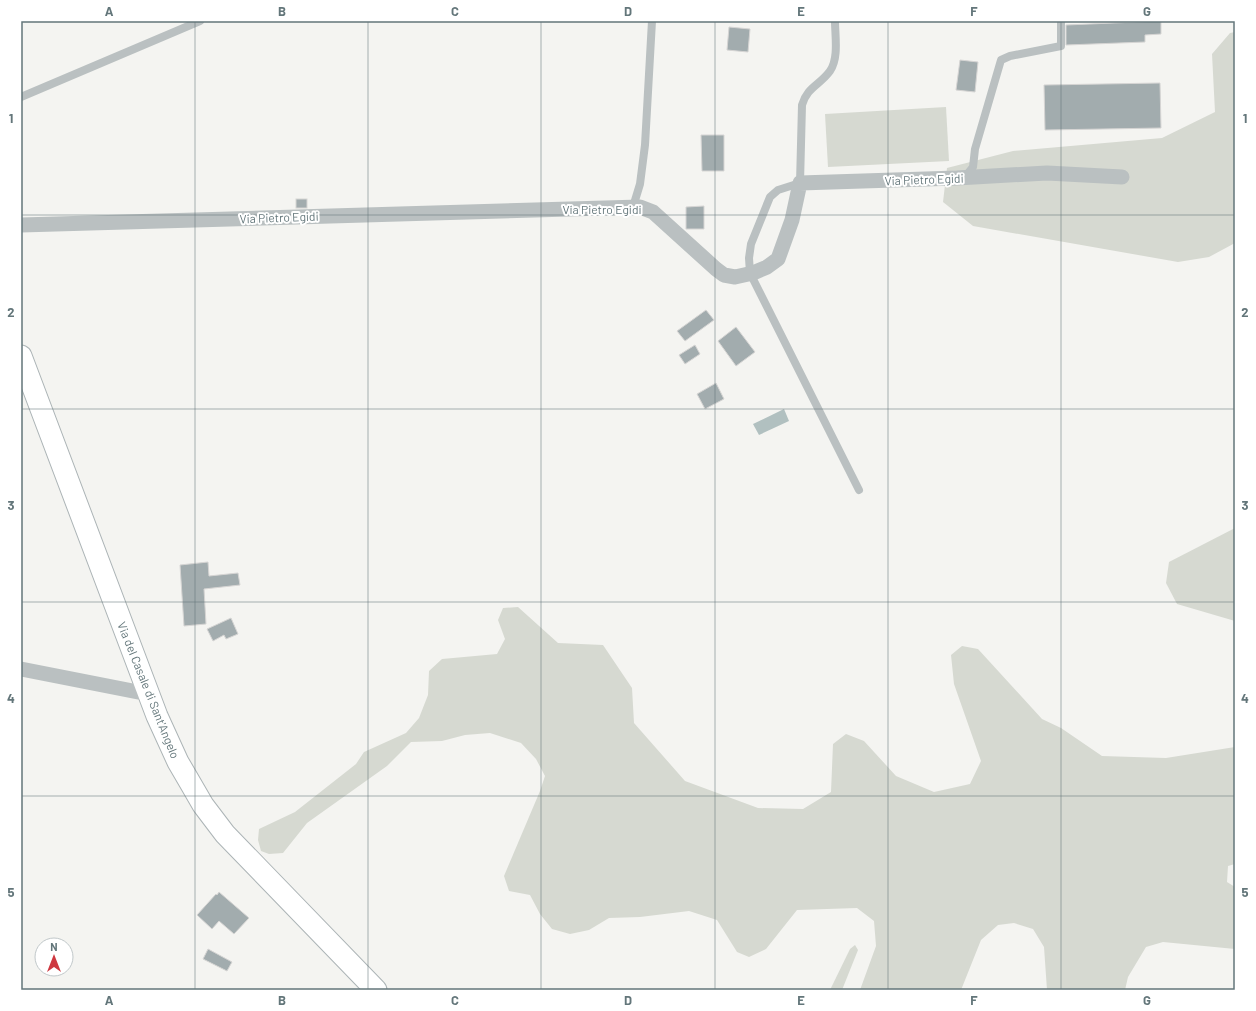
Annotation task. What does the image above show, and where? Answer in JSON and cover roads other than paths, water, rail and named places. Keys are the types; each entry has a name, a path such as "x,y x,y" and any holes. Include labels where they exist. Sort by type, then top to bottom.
{"main road":[{"name":"Via del Casale di Sant'Angelo","path":"21,356 157,716 178,762 225,834 376,990"}],"street":[{"name":"Via Pietro Egidi","path":"21,225 633,207 646,208 654,212 720,273 734,277 750,274 767,267 778,258 792,220 800,183 964,178 1047,173 1122,177"},
{"path":"21,669 138,692 147,689"}],"lane":[{"path":"21,97 200,21"},
{"path":"633,207 640,184 645,145 652,21"},
{"path":"835,21 833,63 830,72 804,97 802,105 800,183 778,190 770,197 751,244 749,258 750,274 859,490"},
{"path":"964,178 973,167 975,149 1001,60 1010,56 1061,46 1061,21"}]}
